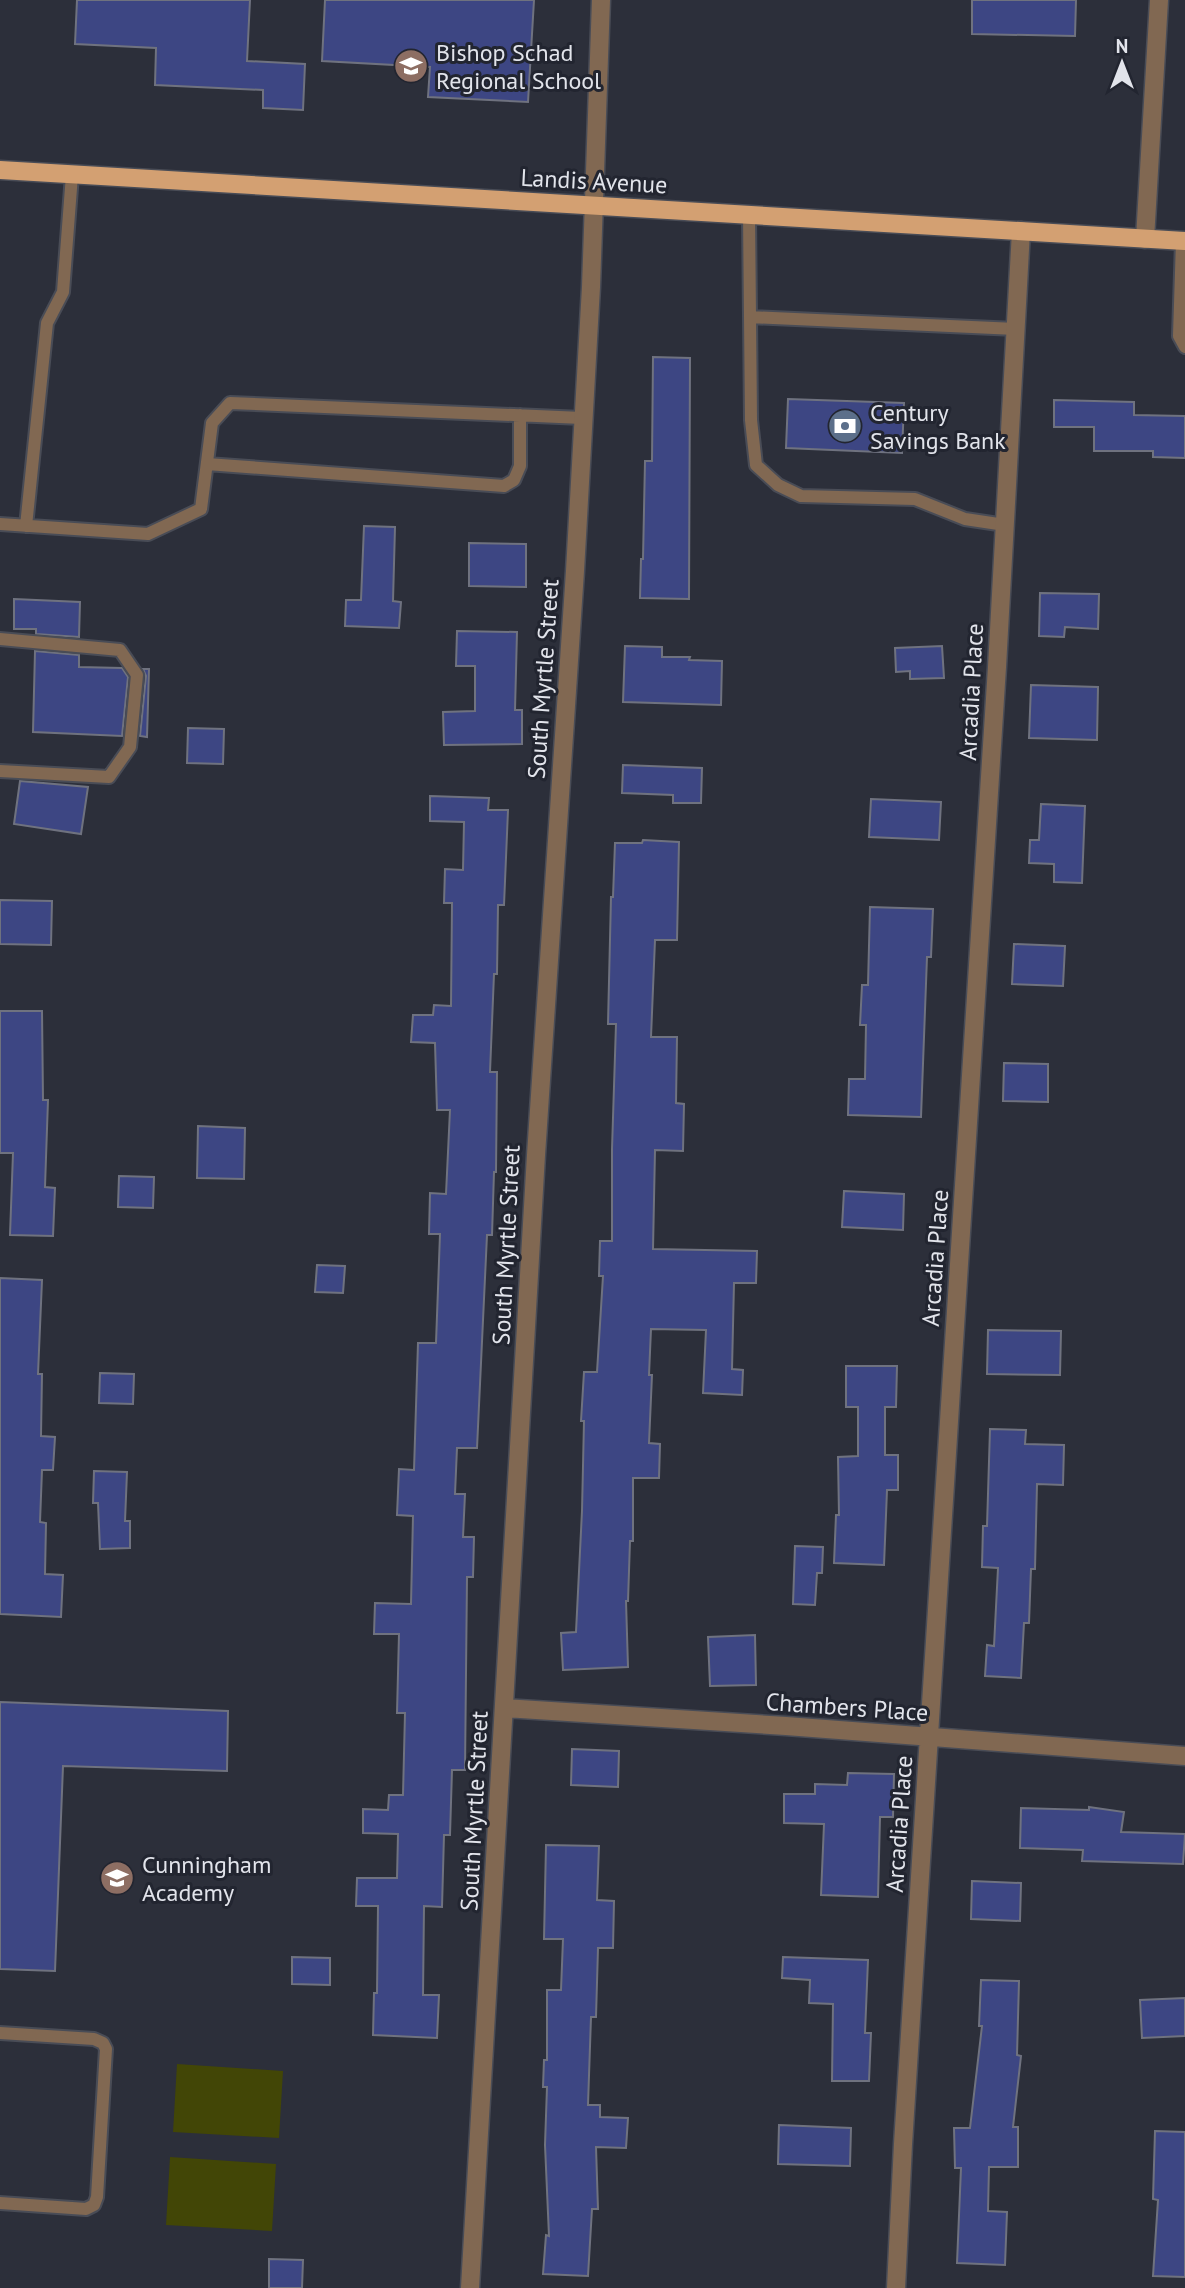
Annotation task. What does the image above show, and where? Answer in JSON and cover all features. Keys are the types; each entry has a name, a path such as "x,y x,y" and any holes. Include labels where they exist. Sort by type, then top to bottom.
{"main road":[{"name":"Landis Avenue","path":"0,170 1183,241"}],"street":[{"name":"South Myrtle Street","path":"470,2288 535,1168 574,585 594,205 601,0"},
{"path":"1144,239 1159,0"},
{"name":"Arcadia Place","path":"896,2288 1021,231"},
{"name":"Chambers Place","path":"504,1708 1185,1756"}],"lane":[{"path":"26,526 47,323 63,292 72,175"},
{"path":"748,214 751,420 756,465 778,485 801,496 915,499 965,519 1005,525"},
{"path":"1183,241 1179,336 1185,347"},
{"path":"750,317 1016,329"},
{"path":"0,524 148,534 201,509 212,423 230,403 582,418"},
{"path":"207,464 503,486 514,480 520,466 520,415"},
{"path":"0,639 120,650 137,674 130,747 109,777 0,771"},
{"path":"0,2033 94,2039 103,2043 106,2049 97,2197 94,2205 86,2209 0,2203"}],"shaded area":[{"path":"177,2064 283,2071 279,2138 173,2132"},
{"path":"170,2157 276,2164 272,2231 166,2225"}],"building":[{"path":"77,0 250,0 247,61 305,64 303,110 263,108 263,90 155,85 156,48 75,44"},
{"name":"Bishop Schad Regional School","path":"325,0 534,0 528,102 428,97 430,67 322,61"},
{"path":"972,0 1076,0 1075,36 972,34"},
{"path":"653,357 690,358 689,599 640,598 645,461 652,461"},
{"name":"Century Savings Bank","path":"788,399 904,403 902,453 786,448"},
{"path":"1054,400 1134,402 1134,415 1185,416 1185,458 1153,457 1153,451 1094,451 1094,427 1054,427"},
{"path":"364,526 395,527 393,601 401,602 399,628 345,626 346,600 361,600"},
{"path":"469,543 526,544 526,587 469,586"},
{"path":"1040,593 1099,594 1098,629 1065,627 1064,637 1039,636"},
{"path":"14,599 80,602 79,637 36,634 36,629 14,629"},
{"path":"457,631 517,632 515,710 522,710 522,744 444,745 443,712 475,711 475,666 456,666"},
{"path":"625,646 662,647 662,657 722,661 721,705 623,702"},
{"path":"942,646 944,678 910,679 910,671 896,672 895,648"},
{"path":"35,651 79,655 79,667 122,668 128,677 122,736 33,732"},
{"path":"143,669 149,669 147,737 140,736 146,676"},
{"path":"1031,685 1098,687 1097,740 1029,738"},
{"path":"188,728 224,729 223,764 187,763"},
{"path":"623,765 702,768 701,803 673,803 673,795 622,793"},
{"path":"20,781 88,787 81,834 14,824"},
{"path":"430,796 489,798 488,810 508,810 504,905 498,905 497,974 494,974 490,1072 497,1072 496,1172 492,1235 487,1235 477,1448 457,1448 455,1494 465,1494 463,1537 474,1537 473,1577 467,1577 465,1770 452,1770 450,1835 444,1835 442,1907 424,1906 423,1995 439,1995 437,2038 373,2035 374,1993 377,1993 378,1906 356,1906 357,1878 397,1878 398,1834 363,1833 363,1809 388,1810 389,1795 403,1795 405,1713 397,1713 399,1634 374,1634 375,1603 411,1604 413,1516 397,1515 399,1469 414,1470 418,1343 436,1343 440,1234 429,1234 430,1193 446,1194 450,1110 437,1110 435,1043 411,1042 413,1015 433,1015 434,1005 451,1006 452,903 444,903 445,869 463,870 464,822 430,821"},
{"path":"871,799 941,802 939,840 869,837"},
{"path":"1041,804 1085,806 1082,883 1054,882 1054,864 1029,863 1030,840 1039,840"},
{"path":"643,840 679,842 677,940 655,940 651,1037 677,1037 676,1103 684,1104 683,1151 655,1150 653,1249 757,1251 756,1283 734,1283 732,1369 743,1370 742,1395 703,1393 706,1330 651,1329 649,1443 660,1444 659,1478 633,1478 633,1541 630,1541 626,1601 628,1667 563,1670 561,1633 576,1632 582,1511 584,1421 581,1421 584,1372 597,1372 603,1276 599,1276 600,1241 612,1241 616,1024 608,1024 615,843 642,843"},
{"path":"0,900 52,901 51,945 0,944"},
{"path":"870,907 933,909 931,957 927,957 921,1117 848,1115 849,1079 865,1079 866,1025 860,1025 862,985 868,985"},
{"path":"1014,944 1065,946 1063,986 1012,984"},
{"path":"0,1011 42,1011 43,1100 48,1100 45,1187 55,1188 53,1236 10,1235 13,1153 0,1153"},
{"path":"1004,1063 1048,1064 1048,1102 1003,1101"},
{"path":"198,1126 245,1128 244,1179 197,1178"},
{"path":"119,1176 154,1177 153,1208 118,1207"},
{"path":"844,1191 904,1194 903,1230 842,1227"},
{"path":"317,1265 345,1266 343,1293 315,1292"},
{"path":"0,1278 42,1280 38,1374 42,1374 41,1436 55,1437 53,1470 42,1470 40,1522 46,1523 45,1574 63,1575 61,1617 0,1614"},
{"path":"988,1330 1061,1331 1060,1375 987,1374"},
{"path":"846,1366 897,1366 896,1407 885,1407 885,1455 898,1455 898,1490 887,1490 884,1565 834,1563 836,1515 839,1515 838,1457 858,1456 858,1407 846,1407"},
{"path":"100,1373 134,1374 133,1404 99,1403"},
{"path":"990,1429 1026,1430 1025,1444 1064,1445 1063,1485 1037,1484 1035,1569 1031,1569 1029,1623 1024,1623 1021,1678 985,1676 987,1645 994,1646 998,1568 982,1567 983,1526 987,1526"},
{"path":"94,1471 127,1472 125,1521 130,1521 130,1548 100,1549 98,1503 93,1503"},
{"path":"795,1546 823,1547 822,1573 817,1573 815,1605 793,1604"},
{"path":"755,1635 756,1685 710,1686 708,1637"},
{"path":"0,1702 228,1711 227,1771 63,1766 55,1971 0,1969"},
{"path":"572,1749 619,1751 618,1787 571,1785"},
{"path":"848,1773 894,1774 893,1817 880,1817 878,1897 821,1895 824,1824 784,1823 784,1794 815,1794 815,1784 847,1785"},
{"path":"1089,1807 1124,1812 1121,1832 1185,1834 1183,1864 1082,1861 1083,1850 1020,1848 1021,1808 1089,1810"},
{"path":"546,1845 599,1846 597,1900 614,1901 613,1948 598,1948 596,2017 591,2017 588,2105 600,2105 600,2117 628,2118 626,2148 596,2147 598,2209 592,2209 588,2276 543,2274 546,2235 549,2236 545,2145 547,2087 543,2087 544,2060 547,2060 547,1990 561,1990 563,1939 544,1939"},
{"path":"972,1881 1021,1883 1020,1921 971,1919"},
{"path":"292,1957 330,1958 330,1985 292,1984"},
{"path":"783,1957 868,1960 865,2033 871,2033 869,2081 832,2081 833,2004 809,2003 810,1980 782,1978"},
{"path":"981,1980 1019,1981 1017,2055 1021,2056 1013,2127 1018,2127 1018,2167 989,2167 988,2211 1007,2212 1005,2265 957,2263 961,2168 955,2168 954,2128 970,2128 982,2026 979,2026"},
{"path":"1185,1998 1185,2036 1142,2038 1140,2000"},
{"path":"779,2125 851,2128 850,2166 778,2164"},
{"path":"1155,2131 1185,2132 1185,2277 1153,2276 1158,2200 1153,2199"},
{"path":"269,2259 303,2260 302,2288 269,2288"}],"place":[{"name":"Bishop Schad Regional School","path":"411,66"},
{"name":"Century Savings Bank","path":"845,426"},
{"name":"Cunningham Academy","path":"117,1878"}]}
